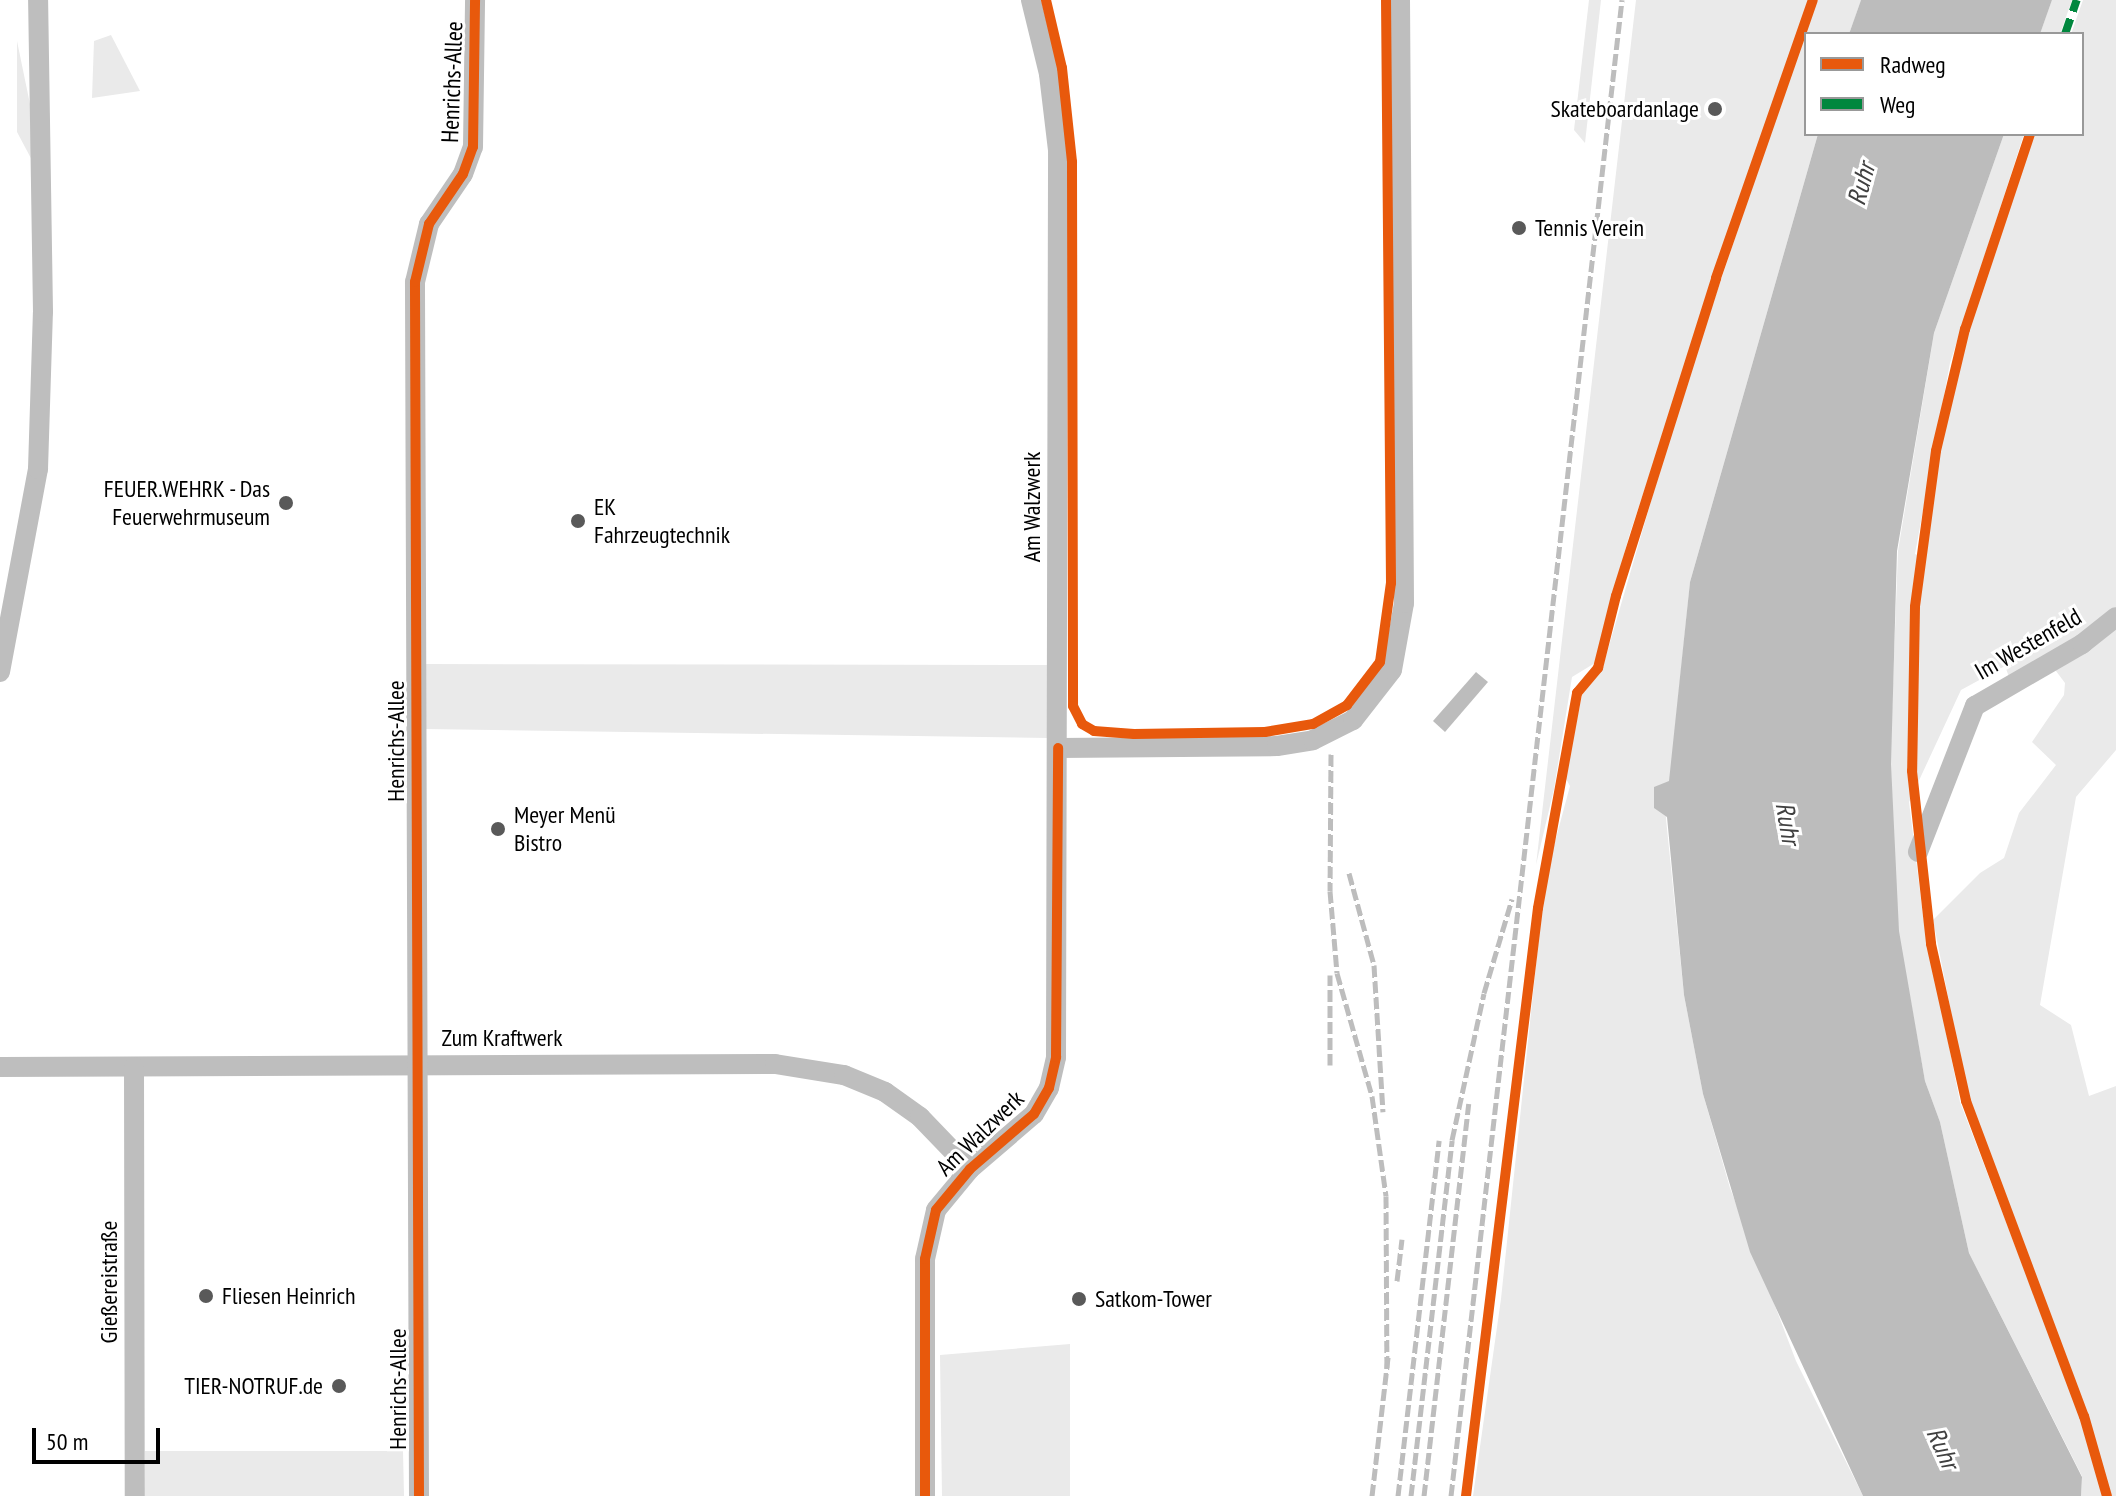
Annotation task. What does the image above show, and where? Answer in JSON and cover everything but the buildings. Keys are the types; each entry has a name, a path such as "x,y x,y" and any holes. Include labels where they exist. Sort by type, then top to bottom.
{"street":[{"path":"0,672 40,442 38,0"},
{"name":"Henrichs-Allee","path":"419,1496 415,282 429,224 463,174 473,147 475,0"},
{"name":"Am Walzwerk","path":"925,1496 925,1259 936,1210 970,1169 1034,1114 1053,1072 1058,748 1058,150 1049,74 1031,0"},
{"path":"1058,748 1277,746 1313,740 1353,720 1392,670 1404,603 1400,0"},
{"name":"Im Westenfeld","path":"1918,852 1973,707 2082,644 2116,617"},
{"name":"Zum Kraftwerk","path":"0,1067 416,1064 802,1067 844,1075 885,1092 920,1117 970,1169"},
{"name":"Gießereistraße","path":"134,1067 135,1496"}],"shaded area":[{"path":"1589,0 1601,0 1585,143 1574,130"},
{"path":"1636,0 1808,0 1629,536 1595,663 1572,677 1554,789 1536,865"},
{"path":"1815,0 1861,0 1850,32 1804,32"},
{"path":"2052,0 2072,0 2061,32 2041,32"},
{"path":"2083,0 2116,0 2116,608 2107,620 2009,677 2005,666 1961,690 1909,802 1923,916 1960,1102 2081,1418 2103,1496 2081,1496 2082,1476 1969,1253 1940,1122 1925,1081 1898,931 1890,764 1898,551 1934,333 2003,136 2023,136 1950,363 1915,554 1923,557 1941,434 1992,247 2033,136 2084,136 2084,32 2072,32"},
{"path":"1804,33 1804,136 1817,136 1690,582 1666,819 1684,995 1703,1094 1730,1188 1796,1361 1863,1496 1473,1496 1501,1299 1545,879 1570,786 1565,777 1582,695 1602,670 1679,405"},
{"path":"111,35 140,91 92,98 94,41"},
{"path":"17,41 31,109 34,164 17,132"},
{"path":"2116,624 2116,750 2076,797 2040,1005 2071,1025 2089,1096 2116,1086 2116,1496 2111,1496 2087,1414 1968,1098 1933,920 1980,873 2004,858 2019,813 2056,765 2032,742 2064,695 2065,683 2053,667"},
{"path":"426,664 1048,665 1048,738 426,729"},
{"path":"1070,1344 1070,1496 942,1496 940,1355"},
{"path":"145,1451 403,1451 404,1496 144,1496"}],"water":[{"path":"1861,0 2052,0 2041,32 1850,32"},
{"name":"Ruhr","path":"1817,136 2003,136 1934,333 1897,551 1891,764 1899,931 1925,1081 1940,1122 1969,1253 2082,1477 2081,1496 1863,1496 1750,1252 1703,1094 1684,995 1667,817 1654,808 1654,787 1669,781 1690,582"},
{"path":"1476,672 1488,682 1445,732 1433,721"}],"railway":[{"path":"1451,1496 1622,0"},
{"path":"1331,754 1330,891 1337,973 1372,1096 1386,1196 1387,1368"},
{"path":"1349,873 1374,965 1383,1112"},
{"path":"1411,1496 1452,1140 1484,993 1512,899"},
{"path":"1330,975 1330,1065"},
{"path":"1424,1496 1469,1104"},
{"path":"1398,1496 1439,1140"},
{"path":"1397,1281 1402,1239"},
{"path":"1372,1496 1388,1357"}],"marked path":[{"path":"2066,32 2077,0"}],"cycle path":[{"path":"419,1496 415,282 429,224 463,174 473,147 475,0"},
{"path":"1046,0 1062,68 1072,162 1073,706 1082,724 1094,731 1134,734 1265,732 1313,724 1347,705 1380,662 1391,583 1386,0"},
{"path":"1466,1496 1538,908 1577,693 1598,668 1616,596 1716,278 1813,0"},
{"path":"2029,136 1965,329 1936,451 1915,607 1912,771 1931,944 1966,1101 2084,1416 2107,1496"},
{"path":"925,1496 925,1259 936,1210 970,1169 1034,1114 1049,1088 1056,1057 1058,748"}],"place":[{"name":"Skateboardanlage","path":"1715,109"},
{"name":"Tennis Verein","path":"1519,228"},
{"name":"FEUER.WEHRK - Das Feuerwehrmuseum","path":"286,503"},
{"name":"EK Fahrzeugtechnik","path":"578,521"},
{"name":"Meyer Menü Bistro","path":"498,829"},
{"name":"Fliesen Heinrich","path":"206,1296"},
{"name":"Satkom-Tower","path":"1079,1299"},
{"name":"TIER-NOTRUF.de","path":"339,1386"}]}
